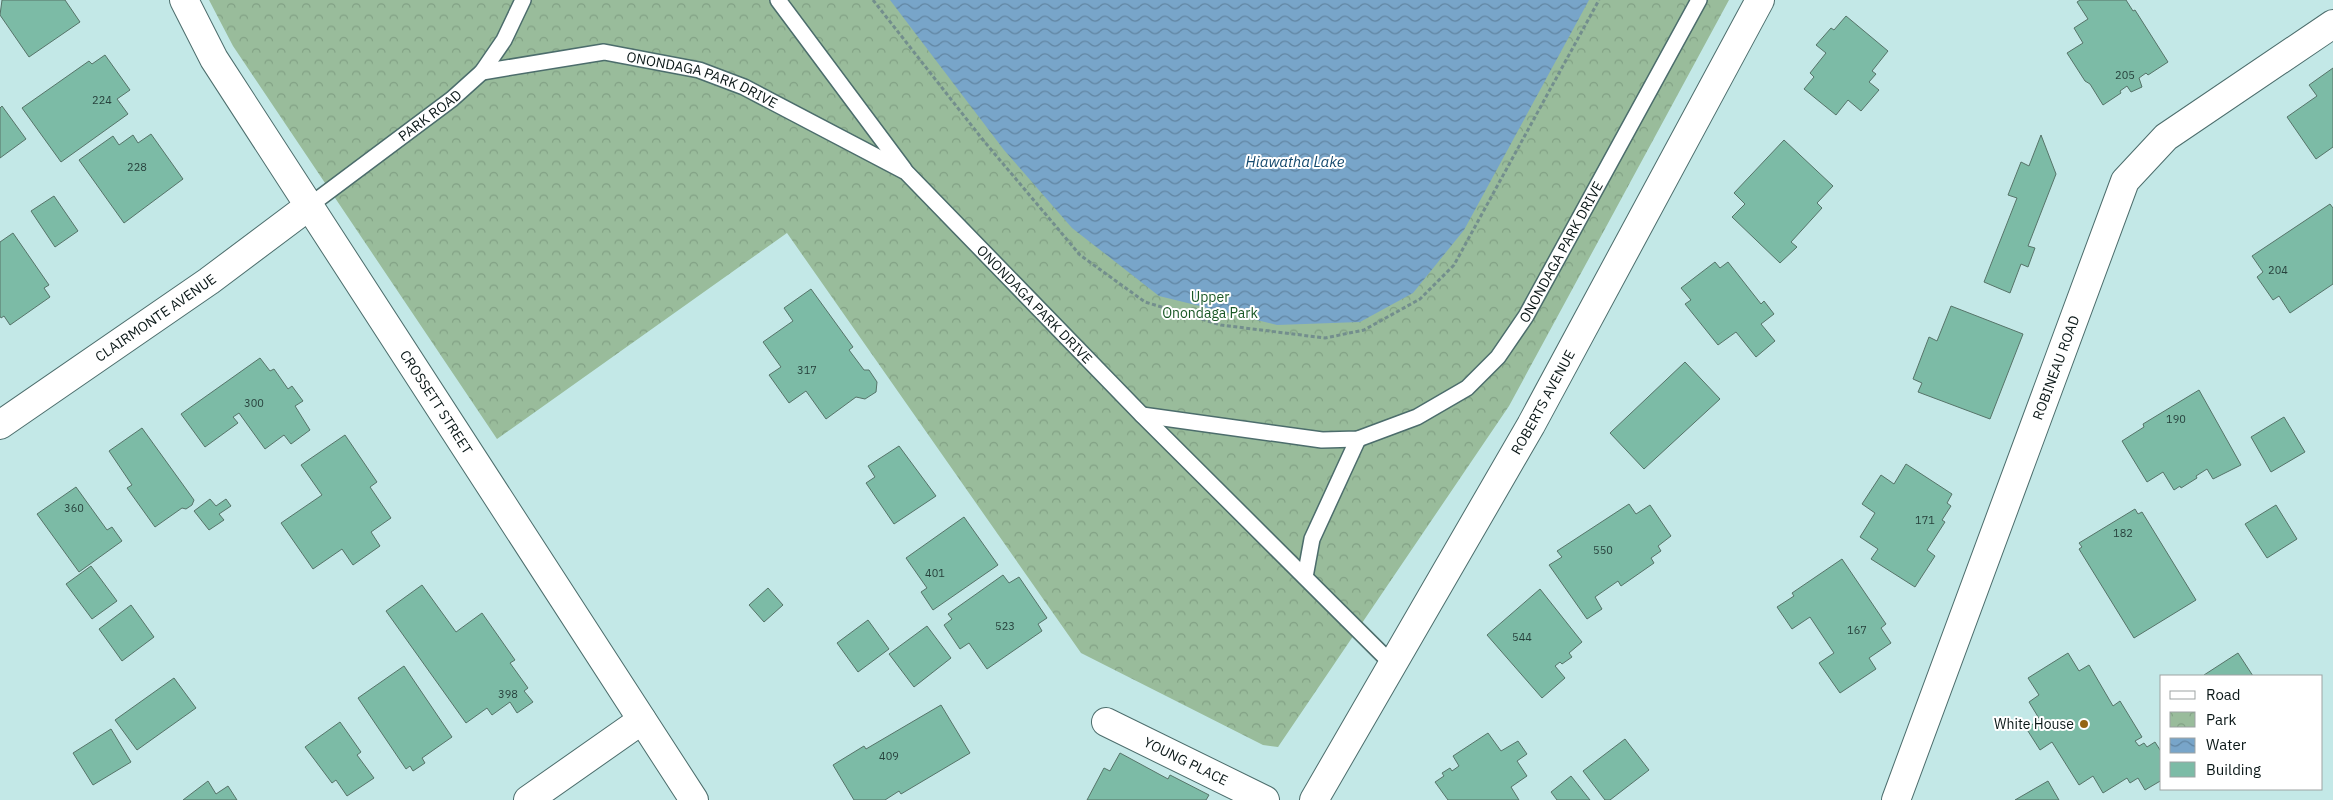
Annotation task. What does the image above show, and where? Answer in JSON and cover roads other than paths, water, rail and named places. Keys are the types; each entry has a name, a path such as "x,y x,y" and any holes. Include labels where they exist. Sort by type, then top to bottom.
{"street":[{"name":"CROSSETT STREET","path":"184,0 214,59 694,800"},
{"name":"ROBERTS AVENUE","path":"1314,800 1531,425 1760,0"},
{"name":"ROBINEAU ROAD","path":"1896,800 2125,181 2166,137 2333,24"},
{"name":"CLAIRMONTE AVENUE","path":"0,425 209,281 309,206"},
{"path":"528,800 642,720"},
{"name":"YOUNG PLACE","path":"1106,722 1265,800"}],"lane":[{"name":"PARK ROAD","path":"309,206 452,99 482,72 504,40 523,0"},
{"name":"ONONDAGA PARK DRIVE","path":"778,0 906,172 1142,415 1392,664"},
{"name":"ONONDAGA PARK DRIVE","path":"1142,415 1322,440 1358,439 1417,417 1466,388 1498,357 1526,316 1699,0"},
{"name":"ONONDAGA PARK DRIVE","path":"482,72 604,52 699,70 744,87 906,172"},
{"path":"1305,577 1312,539 1358,439"}],"water":[{"name":"Hiawatha Lake","path":"890,0 1589,0 1464,230 1413,293 1360,322 1277,325 1159,296 1072,228 1004,150"}],"place":[{"name":"White House","path":"2084,724"}],"park label":[{"name":"Upper Onondaga Park","path":"1210,306"}]}
